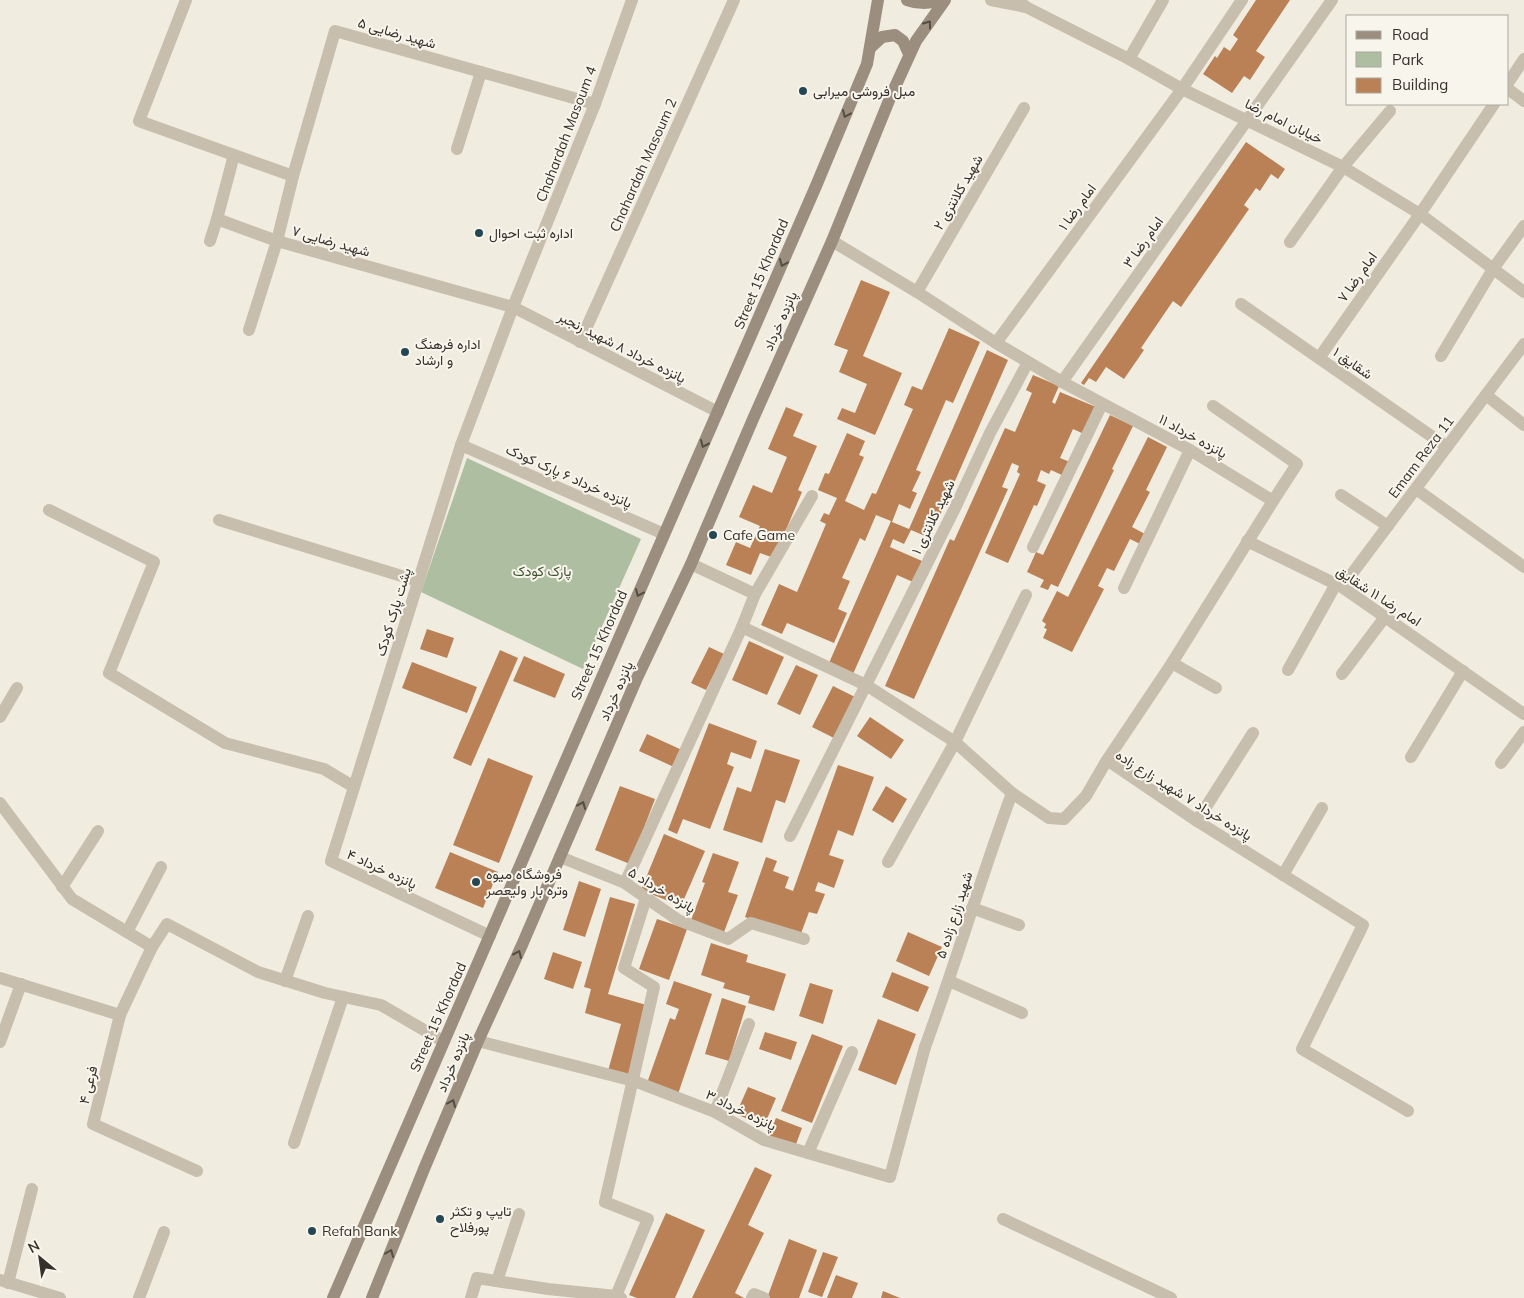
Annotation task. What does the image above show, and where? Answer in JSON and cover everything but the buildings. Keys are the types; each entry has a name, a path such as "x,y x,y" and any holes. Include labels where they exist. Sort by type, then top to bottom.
{"main road":[{"name":"Street 15 Khordad","path":"333,1298 867,64 878,0"},
{"path":"907,0 934,3 941,0"},
{"path":"909,54 945,0"},
{"path":"870,48 882,37 895,35 903,41 909,54"},
{"name":"پانزده خرداد","path":"372,1298 478,1041 637,678 691,564 832,241 909,54"}],"street":[{"path":"186,0 139,121 293,176"},
{"name":"Chahardah Masoum 2","path":"580,342 734,0"},
{"name":"خیابان امام رضا","path":"991,0 1025,2 1182,88 1343,167 1420,214 1524,292"},
{"path":"1129,59 1163,0"},
{"name":"امام رضا ۱","path":"996,343 1182,88 1242,0"},
{"name":"امام رضا ۳","path":"1062,382 1332,0"},
{"name":"Chahardah Masoum 4","path":"461,446 513,307 595,104 627,1"},
{"name":"شهید رضایی ۵","path":"293,176 335,31 595,104"},
{"path":"1509,82 1524,59"},
{"path":"457,149 482,72"},
{"path":"1509,90 1524,100"},
{"name":"امام رضا ۷","path":"1319,358 1493,105"},
{"name":"شهید کلانتری ۲","path":"917,292 1024,108"},
{"path":"1290,242 1343,167 1390,111"},
{"path":"210,241 234,155"},
{"name":"شهید رضایی ۷","path":"293,176 277,241 513,307"},
{"path":"217,219 277,241 249,330"},
{"path":"1442,356 1493,269 1524,226"},
{"name":"پانزده خرداد ۱۱","path":"832,241 1028,362 1102,404 1190,450 1273,501"},
{"name":"شقایق ۱","path":"1242,304 1447,447"},
{"name":"پانزده خرداد ۸ شهید رنجبر","path":"513,307 718,412"},
{"name":"Emam Reza 11","path":"1288,670 1339,585 1388,526 1524,344"},
{"name":"شهید کلانتری ۱","path":"790,836 955,508 990,433 1028,362"},
{"path":"1486,395 1524,425"},
{"path":"1034,548 1102,404"},
{"path":"1107,760 1172,663 1297,464 1213,406"},
{"name":"پانزده خرداد ۶ پارک کودک","path":"461,446 664,534"},
{"name":"پشت پارک کودک","path":"354,787 461,446"},
{"path":"1124,588 1190,450"},
{"path":"1416,489 1524,567"},
{"path":"625,883 756,594 812,496"},
{"path":"1341,496 1388,526"},
{"path":"49,510 154,562 109,673 225,743 324,769 354,787"},
{"path":"219,520 418,581"},
{"name":"امام رضا ۱۱ شقایق","path":"1247,541 1339,585 1524,714"},
{"path":"691,564 756,594"},
{"path":"888,862 955,742 1026,595"},
{"path":"1342,674 1385,617"},
{"name":"پانزده خرداد ۷ شهید زارع زاده","path":"742,627 866,685 955,742 1012,793 1049,818 1064,819 1086,796 1107,760 1197,821 1362,925 1302,1049 1408,1111"},
{"path":"1172,663 1216,688"},
{"path":"1411,758 1463,670"},
{"path":"0,717 16,688"},
{"path":"1501,763 1524,732"},
{"path":"1197,821 1253,733"},
{"name":"پانزده خرداد ۴","path":"354,787 331,862 490,936"},
{"name":"شهید زارع زاده ۵","path":"925,1047 1012,793"},
{"path":"0,803 72,899 152,947"},
{"path":"1283,875 1322,808"},
{"path":"62,887 98,831"},
{"name":"پانزده خرداد ۵","path":"560,857 625,883 678,920 728,940 751,924 804,939"},
{"path":"128,932 161,867"},
{"path":"471,1298 478,1278 618,1297 648,1219 605,1202 654,987 624,968 646,898"},
{"path":"972,908 1019,925"},
{"path":"308,916 285,981 325,993 381,1005 444,1041"},
{"name":"فرعی ۴","path":"197,1171 94,1124 120,1015 152,947 167,924 258,972 285,981"},
{"path":"0,978 120,1015"},
{"path":"949,981 1022,1013"},
{"path":"0,1042 21,984"},
{"path":"294,1143 343,997"},
{"path":"715,1112 749,1024"},
{"name":"پانزده خرداد ۳","path":"478,1041 634,1081 715,1112 764,1140 890,1177 925,1047"},
{"path":"808,1153 852,1052"},
{"path":"32,1189 4,1282 45,1296 60,1298"},
{"path":"497,1281 520,1214"},
{"path":"1003,1219 1171,1298"},
{"path":"139,1298 164,1232"},
{"path":"752,1298 754,1294 764,1298"}],"green space":[{"name":"پارک کودک","path":"467,458 641,539 583,669 421,592"}],"place":[{"name":"مبل فروشی میرابی","path":"803,91"},
{"name":"اداره ثبت احوال","path":"479,233"},
{"name":"اداره فرهنگ و ارشاد","path":"405,352"},
{"name":"Cafe Game","path":"713,535"},
{"name":"فروشگاه میوه وتره بار ولیعصر","path":"476,882"},
{"name":"تایپ و تکثر پورفلاح","path":"440,1219"},
{"name":"Refah Bank","path":"312,1231"}]}
